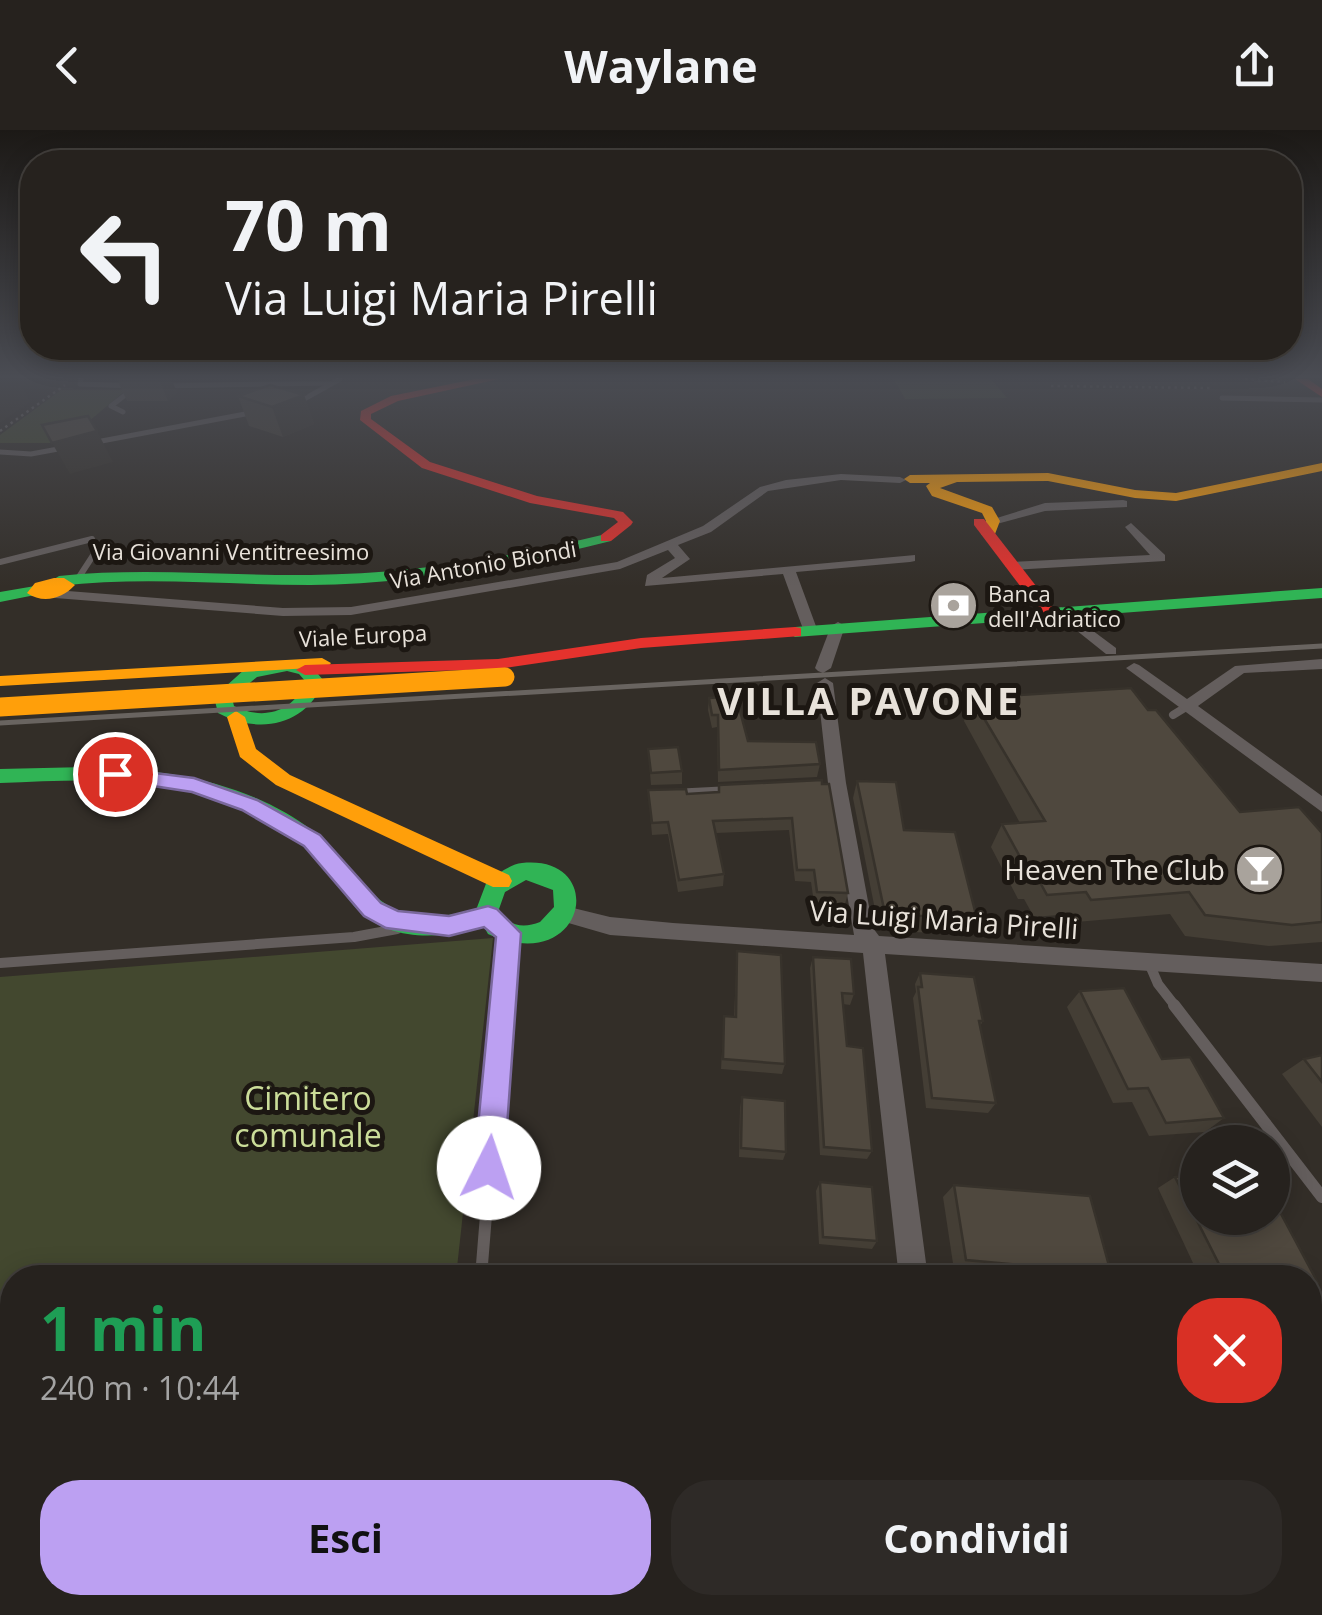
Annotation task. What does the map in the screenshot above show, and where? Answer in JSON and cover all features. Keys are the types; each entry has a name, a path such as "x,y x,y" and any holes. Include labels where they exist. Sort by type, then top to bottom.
{"main road":[{"name":"Via Giovanni Ventitreesimo","path":"57,586 115,574 312,580 403,574 605,539 626,522 603,510 535,500 426,465 404,448"},
{"path":"907,481 1037,477 1176,497 1322,467"},
{"path":"1037,477 946,481 932,486 937,493 987,510 990,528 1012,566 1054,612"},
{"path":"907,481 922,496 990,528"},
{"name":"Via Antonio Biondi","path":"0,597 57,586"},
{"name":"Viale Europa","path":"250,673 280,666 385,671 498,664 640,643 1322,593"},
{"name":"Viale Europa","path":"0,680 487,653 632,634 728,636"},
{"name":"Viale Europa","path":"0,707 505,677 728,636"},
{"path":"305,670 314,681 312,695"},
{"name":"Viale Europa","path":"278,717 344,680 385,671"},
{"path":"0,693 160,684 250,673"},
{"path":"250,673 233,684 224,697 225,709 236,717 251,720 278,717"},
{"path":"160,684 202,688 224,697"},
{"path":"236,717 247,752 308,792 501,881"},
{"path":"258,761 264,735 278,717"},
{"path":"0,776 137,776 177,781 231,796 312,840 372,910 408,925 449,926 488,916"},
{"path":"523,872 553,875 567,889 569,902 565,914 545,931 527,936 509,933 488,916 490,894 501,881 523,872"}],"street":[{"name":"Via Antonio Biondi","path":"57,586 266,611 351,612 620,565 706,530 764,489 786,483 841,477 907,481"},
{"path":"990,528 1045,508 1124,504"},
{"path":"1130,527 1160,558"},
{"path":"672,546 683,558 650,583 910,558"},
{"path":"1012,566 1178,556"},
{"path":"788,570 810,629"},
{"path":"1054,612 1111,651"},
{"path":"838,626 824,676 828,783 863,931 873,944 912,1265"},
{"path":"1180,712 1240,669 1322,664"},
{"path":"1134,668 1180,712 1322,804"},
{"name":"Via Luigi Maria Pirelli","path":"565,914 610,926 1322,972"}],"lane":[{"path":"0,452 31,454 62,448"},
{"path":"0,562 92,539 94,554 57,586"},
{"path":"652,794 746,790"},
{"path":"0,964 354,937 382,934 408,925"},
{"path":"482,1265 509,933"},
{"path":"1148,963 1158,984 1322,1197"}],"green space":[{"name":"Cimitero comunale","path":"493,938 457,1265 0,1265 0,977"}],"building":[{"path":"1131,688 1148,710 1156,710 1240,812 1299,807 1322,833 1322,922 1292,925 1205,915 1189,892 1091,900 1086,892 1047,895 1037,877 1031,877 1002,824 1045,821 972,698"},
{"path":"736,696 748,741 816,742 820,764 719,770 718,715 712,715 709,698"},
{"path":"678,747 682,771 651,773 648,749"},
{"path":"822,780 822,784 829,784 848,893 817,892 814,870 797,870 792,818 713,821 724,874 679,880 668,822 652,823 648,790 686,789 687,794 719,792 719,785"},
{"path":"857,781 896,782 904,830 955,832 977,919 885,914"},
{"path":"737,951 781,955 785,1064 723,1059 724,1016 736,1017"},
{"path":"813,957 851,959 854,994 842,993 847,1046 863,1048 872,1151 824,1147"},
{"path":"920,973 974,977 996,1103 932,1098 918,987 922,987"},
{"path":"1124,988 1162,1059 1190,1057 1224,1118 1166,1123 1148,1088 1128,1089 1080,991"},
{"path":"1322,1055 1322,1082 1304,1059"},
{"path":"742,1097 785,1101 786,1152 741,1148"},
{"path":"820,1182 872,1187 877,1241 823,1237"},
{"path":"954,1185 1090,1196 1109,1265 1022,1265 966,1260"},
{"path":"1290,1231 1308,1265 1219,1265 1204,1235 1290,1235"}],"railway":[{"path":"0,723 1322,646"}],"traffic: fast":[{"path":"59,581 154,575 279,580 384,577 497,562 606,538"},
{"path":"0,597 35,591"},
{"path":"795,632 1322,593"},
{"path":"287,666 305,670 315,681 310,694 290,713 264,720 225,709 223,697 251,673 287,666"},
{"path":"0,776 116,775 201,786 254,805 301,832 328,855 366,903 393,921 424,927 489,916"},
{"path":"523,871 547,875 561,884 567,895 566,908 559,919 549,929 535,934 516,934 496,927 487,909 495,887 523,871"}],"traffic: slow":[{"path":"910,479 1048,477 1135,494 1176,497 1322,467"},
{"path":"951,481 932,486 937,493 987,510 993,521 988,534"},
{"path":"59,581 67,585 56,594 35,593 40,586 59,581"},
{"path":"0,681 322,663"},
{"path":"0,707 505,677"},
{"path":"236,717 247,752 283,780 501,881"}],"traffic: jam":[{"path":"404,448 426,465 535,500 618,515 626,522 606,538"},
{"path":"979,522 1048,612"},
{"path":"305,670 498,664 641,643 795,632"}],"place":[{"name":"Banca dell'Adriatico","path":"953,606"},
{"name":"Heaven The Club","path":"1260,869"}],"district":[{"name":"VILLA PAVONE","path":"869,700"}],"route":[{"path":"115,774 194,785 249,805 312,840 372,910 394,921 449,926 488,916 509,933 489,1168"}]}
